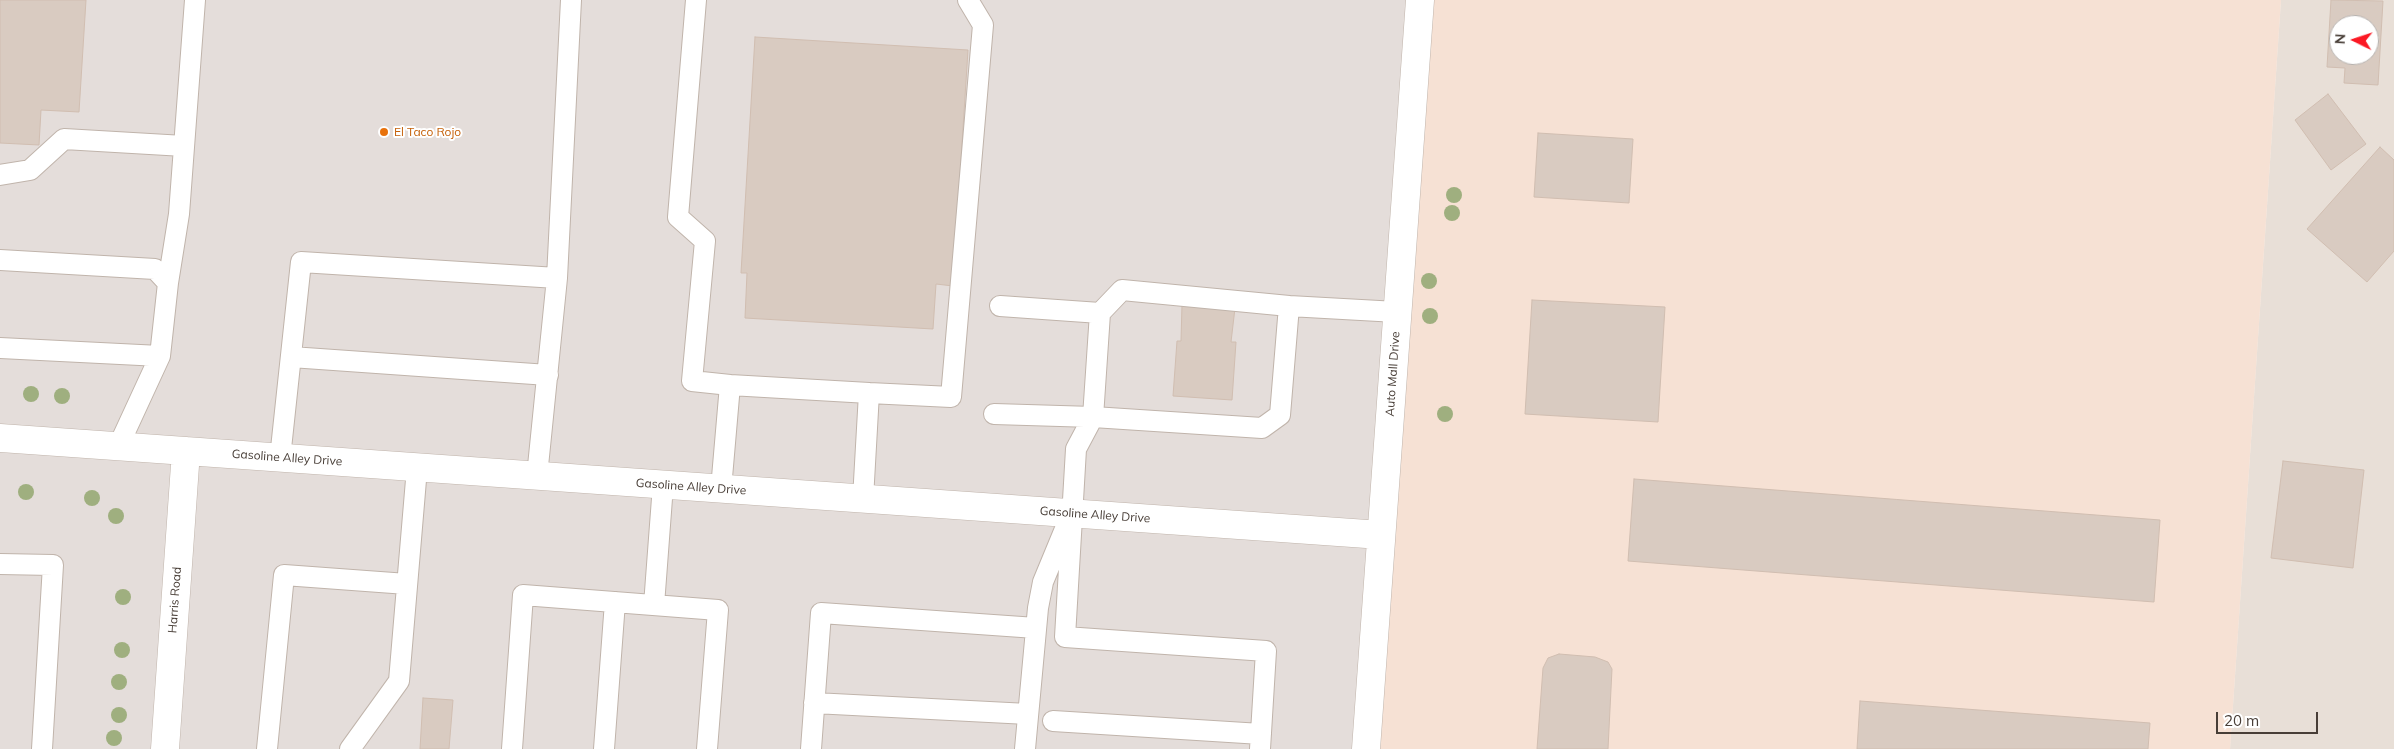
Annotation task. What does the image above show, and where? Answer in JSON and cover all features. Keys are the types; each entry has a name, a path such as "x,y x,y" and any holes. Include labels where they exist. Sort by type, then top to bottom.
{"street":[{"name":"Auto Mall Drive","path":"1366,749 1420,0"},
{"name":"Gasoline Alley Drive","path":"0,438 1381,535"},
{"name":"Harris Road","path":"165,749 186,451"}],"lane":[{"path":"118,447 160,356 178,214 195,0"},
{"path":"537,476 557,278 571,0"},
{"path":"696,0 678,217 705,241 692,381 730,385 951,397 982,25 968,0"},
{"path":"0,175 30,170 64,138 184,146"},
{"path":"0,260 155,269 168,282"},
{"path":"280,458 301,262 557,278"},
{"path":"1053,721 1260,741 1266,651 1065,638 1076,449 1094,417 1100,313 1122,290 1289,306 1398,312"},
{"path":"1000,306 1100,313"},
{"path":"994,414 1094,417 1262,428 1280,415 1289,306"},
{"path":"0,348 160,356"},
{"path":"291,357 548,375"},
{"path":"721,489 730,385"},
{"path":"863,499 869,393"},
{"path":"350,749 399,681 417,468"},
{"path":"654,605 663,485"},
{"path":"1025,749 1036,628 1043,582 1071,513"},
{"path":"0,564 53,565 42,749"},
{"path":"267,749 284,575 407,584"},
{"path":"512,749 523,595 718,610 707,749"},
{"path":"604,749 615,602"},
{"path":"811,749 821,613 1036,628"},
{"path":"814,702 1028,714"}],"shaded area":[{"path":"0,0 1423,0 1371,749 0,749"},
{"path":"1423,0 2281,0 2230,749 1371,749"},
{"path":"2281,0 2394,0 2394,749 2230,749"}],"building":[{"path":"0,0 86,0 79,112 41,110 39,145 0,143"},
{"path":"2331,0 2383,1 2378,85 2344,83 2345,68 2327,67 2329,34 2329,65 2379,65 2379,15 2330,15"},
{"path":"755,37 968,50 953,286 936,284 933,329 745,318 747,273 741,273"},
{"path":"2328,94 2366,144 2331,170 2295,120"},
{"path":"1538,133 1633,139 1629,203 1534,197"},
{"path":"2380,147 2394,160 2394,251 2367,282 2307,229"},
{"path":"1532,300 1665,307 1658,422 1525,414"},
{"path":"1182,305 1235,308 1231,342 1236,342 1232,400 1173,396 1177,341 1181,341"},
{"path":"2283,461 2364,470 2353,568 2271,558"},
{"path":"1634,479 2160,520 2154,602 1628,561"},
{"path":"1559,654 1595,657 1608,662 1612,669 1608,749 1537,749 1543,668 1548,658"},
{"path":"423,698 453,700 449,749 420,749"},
{"path":"1860,701 2150,723 2148,749 1857,749"}],"place":[{"name":"El Taco Rojo","path":"384,132"}]}
